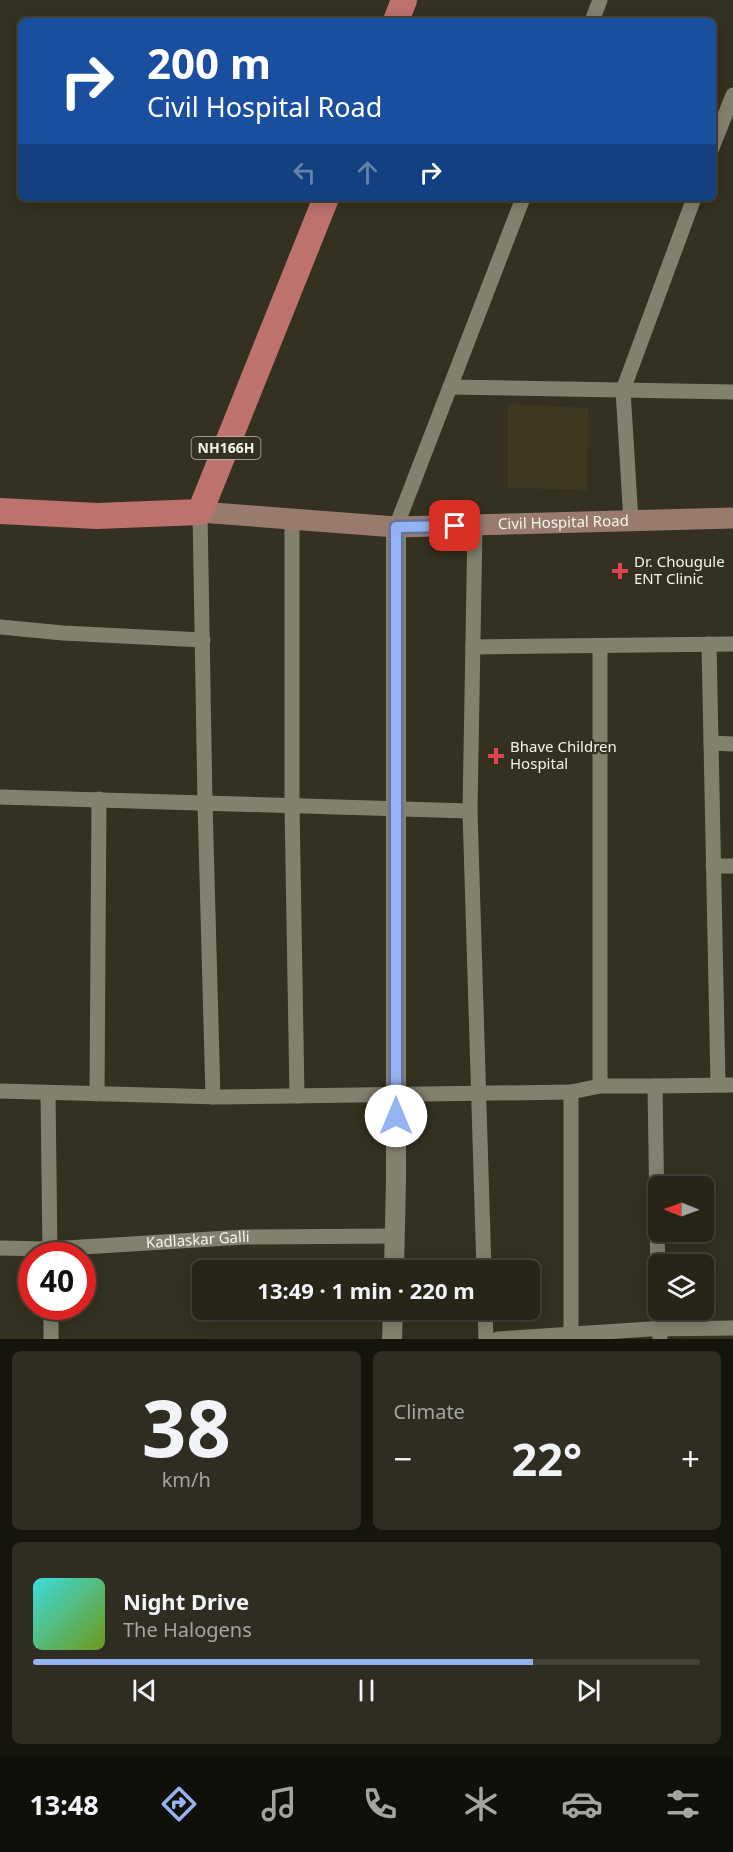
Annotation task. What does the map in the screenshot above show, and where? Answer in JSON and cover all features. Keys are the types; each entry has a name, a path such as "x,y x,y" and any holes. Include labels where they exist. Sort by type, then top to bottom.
{"highway":[{"path":"397,18 404,0"},
{"name":"NH166H","path":"201,512 325,201"},
{"path":"0,511 97,516 201,512"}],"main road":[{"name":"Civil Hospital Road","path":"201,512 396,527 733,518"}],"street":[{"path":"593,18 600,0"},
{"path":"716,142 727,126 733,95"},
{"path":"394,1260 396,527 522,201"},
{"path":"631,521 623,390 693,201"},
{"path":"450,387 733,392"},
{"path":"201,512 205,803 213,1096"},
{"path":"292,519 292,805 297,1096"},
{"path":"475,525 470,811 484,1260"},
{"path":"0,627 63,633 203,640"},
{"path":"0,1091 97,1095 297,1096 572,1092 600,1086 725,1085 713,866 709,644"},
{"path":"473,647 733,644"},
{"path":"600,646 600,1086"},
{"path":"711,743 733,744"},
{"path":"0,797 470,811"},
{"path":"97,1095 99,800"},
{"path":"713,866 733,866"},
{"path":"655,1086 658,1254"},
{"path":"572,1092 572,1337"},
{"path":"48,1093 50,1242"},
{"name":"Kadlaskar Galli","path":"96,1249 244,1238 395,1236"},
{"name":"Kadlaskar Galli","path":"0,1248 18,1249"},
{"path":"51,1320 51,1339"},
{"path":"392,1339 393,1320"},
{"path":"485,1320 486,1339"},
{"path":"498,1339 659,1334 733,1328"}],"shaded area":[{"path":"508,404 588,408 587,490 508,488"}],"place":[{"name":"Dr. Chougule ENT Clinic","path":"620,571"},
{"name":"Bhave Children Hospital","path":"496,756"}],"route":[{"path":"396,1116 396,527 455,526"}]}
